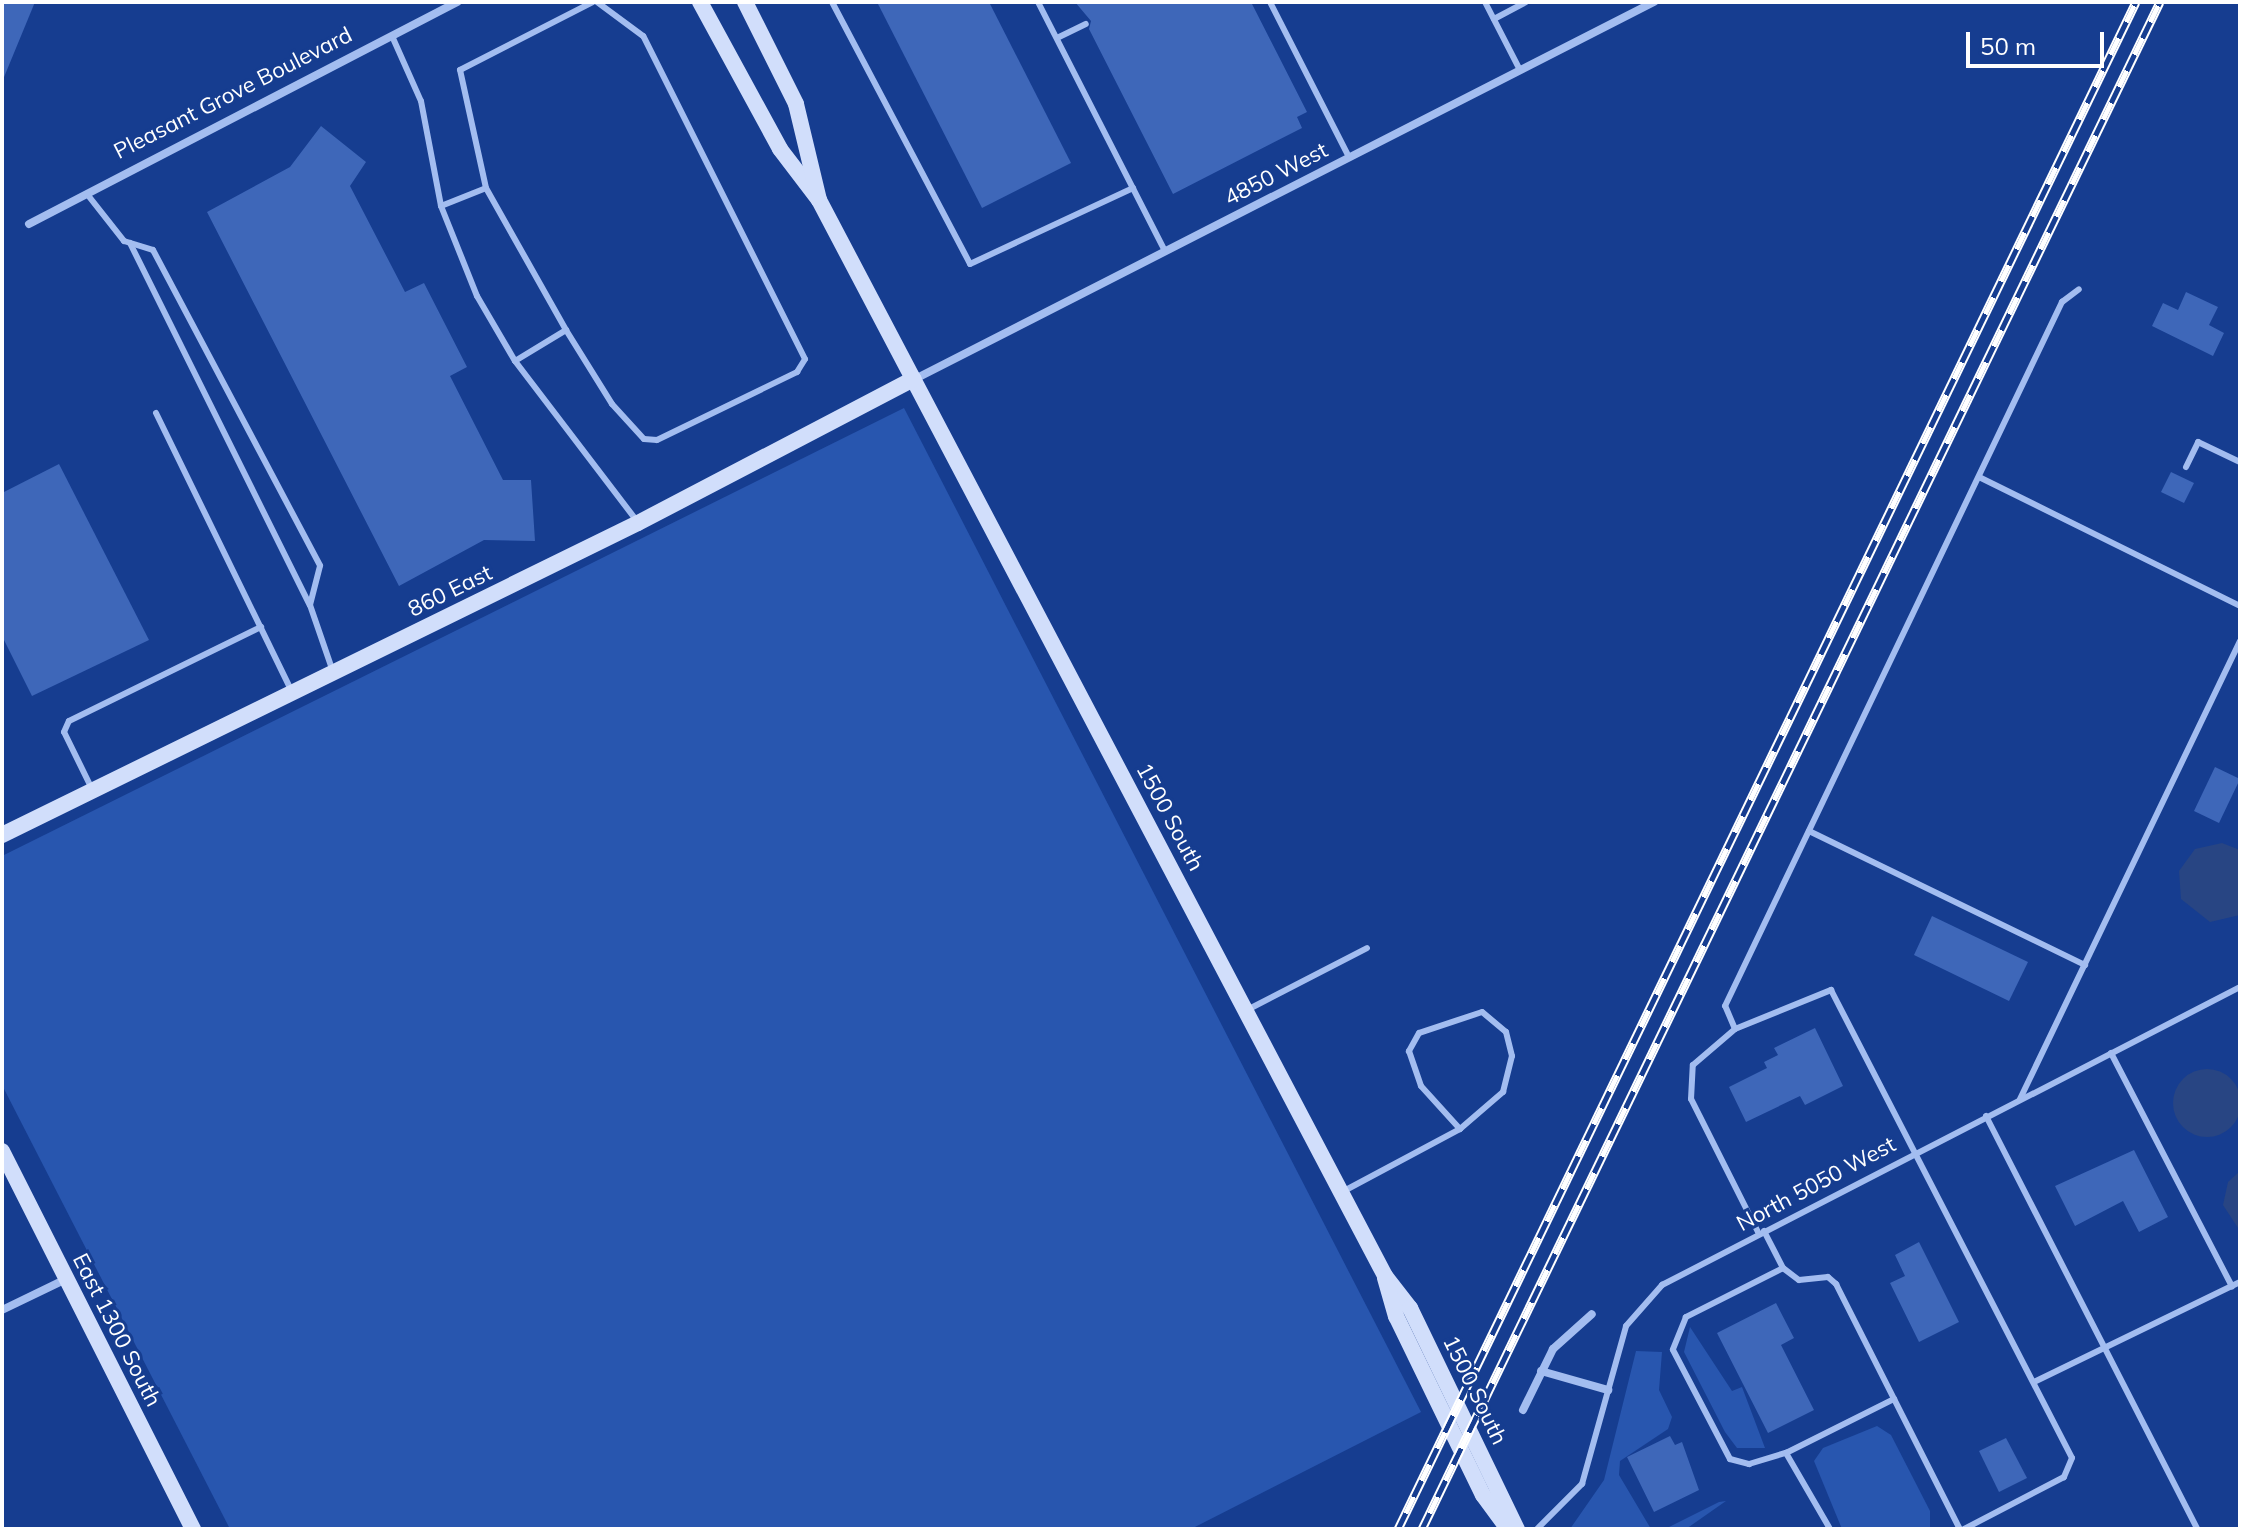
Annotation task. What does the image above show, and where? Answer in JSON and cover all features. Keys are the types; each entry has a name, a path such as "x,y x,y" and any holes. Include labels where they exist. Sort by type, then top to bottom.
{"street":[{"name":"Pleasant Grove Boulevard","path":"29,224 458,2"},
{"path":"700,2 780,149 819,200 914,379"},
{"path":"745,2 796,104 819,200"},
{"name":"4850 West","path":"914,379 1654,2"},
{"name":"860 East","path":"2,835 638,523 914,379"},
{"name":"1500 South","path":"914,379 1385,1276 1410,1308 1517,1529"},
{"name":"East 1300 South","path":"2,1151 193,1529"},
{"name":"1500 South","path":"1385,1276 1396,1316 1483,1495 1508,1529"},
{"path":"2,1310 66,1279"},
{"path":"1523,1410 1561,1338 1592,1314"},
{"path":"1541,1371 1608,1390"}],"lane":[{"path":"595,2 643,36 805,359 797,372 657,440 644,439 566,330 486,188 460,70 595,2"},
{"path":"832,2 970,264 1133,188"},
{"path":"1038,2 1165,251"},
{"path":"1270,2 1349,157"},
{"path":"1485,2 1520,70"},
{"path":"1494,19 1526,2"},
{"path":"1057,38 1086,24"},
{"path":"392,36 421,101 441,206 477,296 515,361 638,523"},
{"path":"441,206 486,188"},
{"path":"87,194 130,243 310,605 334,673"},
{"path":"130,243 153,250 320,566 310,605"},
{"path":"1735,1029 1725,1006 2062,302 2079,289"},
{"path":"515,361 566,330"},
{"path":"156,413 292,693"},
{"path":"2186,467 2198,442 2240,462"},
{"path":"1979,477 2240,606"},
{"path":"93,791 64,732 69,721 261,627"},
{"path":"2020,1099 2240,641"},
{"path":"1809,831 2085,965"},
{"path":"1247,1010 1367,948"},
{"name":"North 5050 West","path":"1537,1529 1582,1484 1626,1326 1640,1306 1662,1285 2240,987"},
{"path":"1831,990 1917,1151 2072,1458 2070,1469 1962,1529 1836,1284 1828,1277 1799,1280 1783,1268 1761,1233 1691,1099 1700,1051 1735,1029 1831,990"},
{"path":"1342,1192 1460,1129 1503,1092 1510,1074 1506,1032 1482,1012 1419,1033 1409,1051 1421,1086 1460,1129"},
{"path":"2111,1053 2232,1286"},
{"path":"1986,1116 2197,1529"},
{"path":"1783,1268 1686,1317 1673,1350 1730,1459 1749,1464 1786,1453 1894,1399"},
{"path":"2034,1382 2106,1351 2240,1282"},
{"path":"1786,1453 1830,1529"}],"shaded area":[{"path":"904,408 1421,1412 1191,1529 230,1529 2,1085 2,856"},
{"path":"2222,843 2240,850 2240,915 2210,922 2181,899 2179,871 2195,849"},
{"path":"2200,1069 2214,1069 2226,1074 2236,1084 2241,1103 2236,1122 2226,1132 2214,1137 2200,1137 2188,1132 2178,1122 2173,1110 2173,1096 2178,1084 2188,1074"},
{"path":"2240,1171 2240,1231 2223,1205 2228,1182"},
{"path":"1690,1327 1732,1391 1742,1387 1765,1448 1737,1448 1725,1432 1684,1352"},
{"path":"1636,1351 1662,1352 1659,1390 1672,1417 1668,1429 1620,1461 1619,1475 1651,1529 1570,1529 1604,1480"},
{"path":"1877,1426 1891,1435 1930,1511 1930,1529 1842,1529 1814,1461 1823,1448"},
{"path":"1726,1501 1686,1529 1665,1529 1719,1502"}],"building":[{"path":"2,2 35,2 2,82"},
{"path":"877,2 989,2 1071,163 982,208"},
{"path":"1075,2 1251,2 1307,112 1297,117 1302,128 1173,194 1089,29 1091,21"},
{"path":"321,126 366,162 350,186 405,292 424,283 467,367 450,376 503,480 531,480 535,541 484,540 399,586 207,212 290,167"},
{"path":"2186,292 2218,307 2209,325 2224,333 2213,356 2152,326 2163,303 2178,310"},
{"path":"59,464 149,640 32,696 2,636 2,493"},
{"path":"2171,472 2194,483 2184,503 2161,492"},
{"path":"2215,767 2240,779 2219,823 2194,811"},
{"path":"1932,916 2028,962 2009,1001 1914,955"},
{"path":"1815,1028 1843,1086 1805,1105 1800,1096 1746,1122 1729,1087 1767,1068 1764,1062 1778,1055 1774,1048"},
{"path":"2134,1150 2168,1217 2139,1232 2123,1201 2075,1226 2055,1186"},
{"path":"1919,1242 1959,1322 1919,1342 1890,1283 1905,1276 1895,1255"},
{"path":"1776,1303 1794,1338 1781,1345 1814,1410 1768,1433 1717,1333"},
{"path":"1670,1436 1675,1445 1682,1442 1699,1490 1654,1512 1627,1457"},
{"path":"2006,1438 2027,1478 1999,1492 1979,1451"}],"railway":[{"path":"1398,1529 2136,2"},
{"path":"1422,1529 2160,2"}]}
